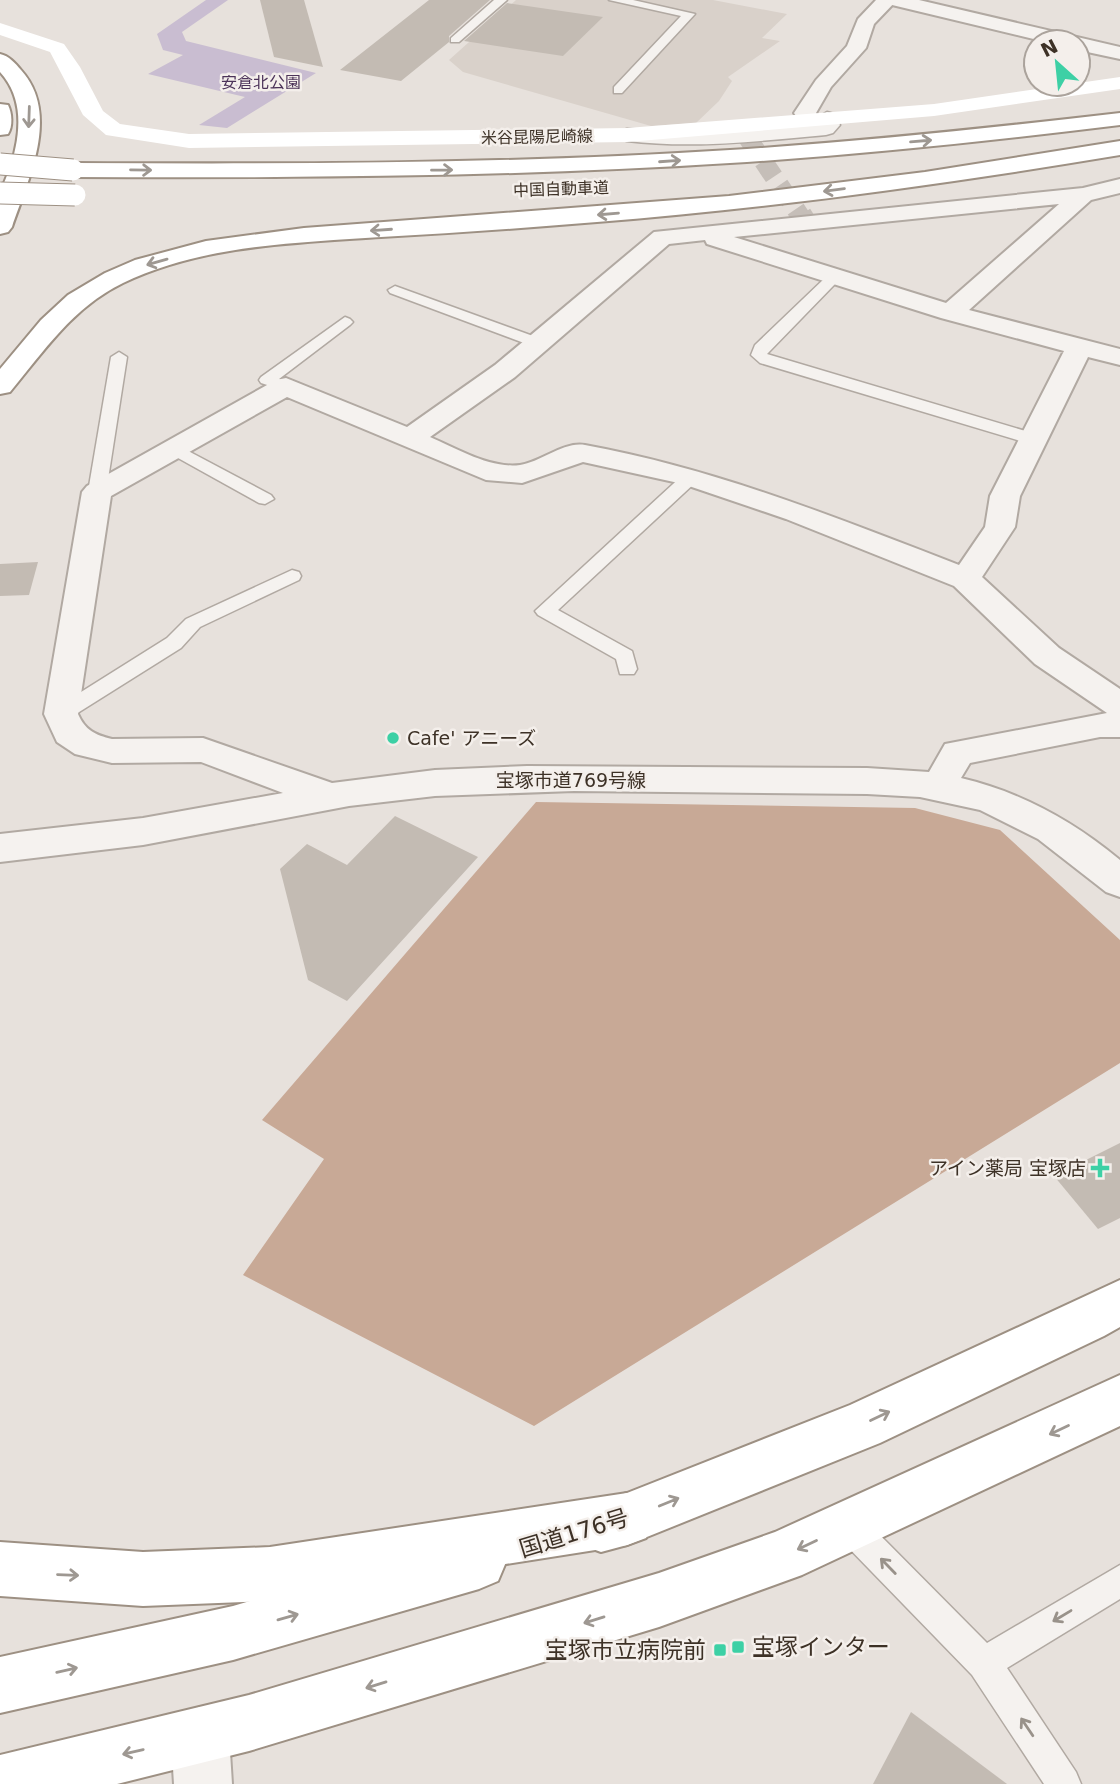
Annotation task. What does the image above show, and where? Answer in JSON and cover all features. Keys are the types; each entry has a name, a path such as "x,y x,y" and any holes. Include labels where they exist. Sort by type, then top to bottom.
{"main road":[{"name":"米谷昆陽尼崎線","path":"0,29 57,48 70,67 94,115 114,130 189,141 627,135 934,110 1120,83"},
{"path":"0,60 18,76 30,106 27,146 0,227"},
{"path":"0,110 0,129"},
{"name":"中国自動車道","path":"0,166 73,170 286,172 627,164 878,145 1120,119"},
{"path":"744,180 966,160 1120,142"},
{"path":"0,386 54,318 92,289 141,267 230,244 274,238 737,202 986,170 1120,148"},
{"path":"0,193 101,195"},
{"name":"国道176号","path":"0,1685 233,1633 626,1519 862,1425 1120,1302"},
{"path":"0,1784 201,1760 783,1556 1120,1400"},
{"path":"0,1569 143,1579 270,1574 626,1519"}],"street":[{"path":"818,119 805,113 823,83 856,48 865,23 874,11 888,0"},
{"path":"895,0 1022,30"},
{"path":"1092,47 1120,53"},
{"path":"408,439 505,371 662,237 1083,195 1117,188"},
{"path":"950,313 1083,195"},
{"path":"702,235 950,313 1120,357"},
{"path":"965,579 1000,527 1005,496 1079,347"},
{"path":"331,796 203,750 112,751 87,745 69,733 61,714 97,492 286,386 486,471 522,474 581,453 691,477 797,513 965,579 1047,656 1120,705"},
{"path":"939,786 958,754 1100,725 1120,724"},
{"name":"宝塚市道769号線","path":"0,848 53,845 140,832 386,787 510,780 865,782 939,786 1004,804 1065,837 1120,882"}],"lane":[{"path":"455,40 500,0"},
{"path":"615,0 689,14 618,90"},
{"path":"830,281 761,348 760,355 766,360 1033,439"},
{"path":"395,290 538,343"},
{"path":"286,386 267,380 345,322"},
{"path":"97,492 118,357"},
{"path":"175,449 265,499"},
{"path":"627,669 625,656 545,611 691,477"},
{"path":"61,714 174,643 193,623 292,576"},
{"path":"849,1526 984,1663 1065,1784"},
{"path":"984,1663 1120,1581"}],"shaded area":[{"path":"516,0 713,0 787,14 762,38 780,41 728,77 732,81 719,101 696,123 651,126 463,72 449,60"},
{"path":"536,802 915,808 1000,830 1120,940 1120,1063 534,1426 243,1275 324,1159 262,1120"}],"green space":[{"name":"安倉北公園","path":"206,0 228,0 182,32 186,41 316,73 227,128 199,125 245,97 148,74 183,55 163,50 157,34"}],"building":[{"path":"260,0 304,0 323,67 274,57"},
{"path":"429,0 490,0 449,36 449,42 401,81 340,70"},
{"path":"507,3 603,17 563,56 464,41"},
{"path":"38,562 29,595 0,596 0,564"},
{"path":"395,816 478,857 347,1001 308,980 280,869 307,844 347,865"},
{"path":"1120,1143 1120,1218 1098,1229 1054,1176"},
{"path":"911,1712 1007,1784 873,1784"}],"tunnel":[{"path":"747,137 801,217"},
{"path":"800,215 805,223"}],"place":[{"name":"Cafe' アニーズ","path":"393,738"},
{"name":"アイン薬局 宝塚店","path":"1100,1168"},
{"name":"宝塚インター","path":"738,1647"},
{"name":"宝塚市立病院前","path":"720,1650"}]}
